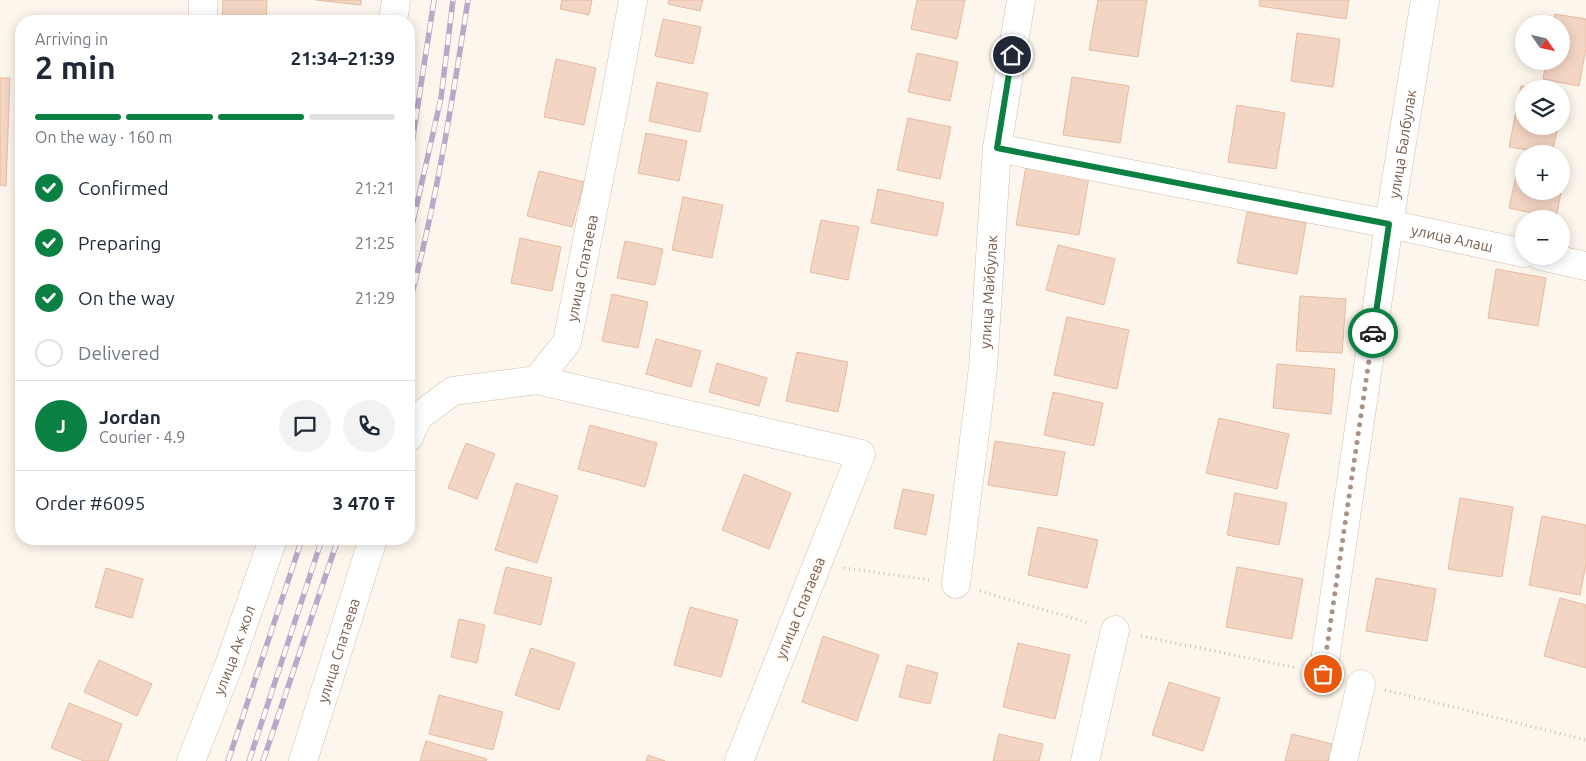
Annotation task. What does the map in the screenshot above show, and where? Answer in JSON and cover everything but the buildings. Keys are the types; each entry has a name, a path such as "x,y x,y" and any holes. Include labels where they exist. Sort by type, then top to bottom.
{"street":[{"path":"203,0 203,15"},
{"path":"394,15 396,0"},
{"name":"улица Спатаева","path":"633,0 567,342 537,380 861,454 739,761"},
{"name":"улица Майбулак","path":"956,584 983,368 997,148 1021,0"},
{"name":"улица Балбулак","path":"1323,674 1389,224 1425,0"},
{"name":"улица Алаш","path":"997,148 1389,224 1515,251"},
{"path":"1570,262 1586,266"},
{"path":"415,423 418,417 453,391 537,380"},
{"name":"улица Ак жол","path":"191,761 229,665 270,545"},
{"name":"улица Спатаева","path":"303,761 371,545"},
{"path":"1085,761 1115,630"},
{"path":"1343,761 1361,684"}],"path":[{"path":"818,564 956,584 1115,630 1323,674"},
{"path":"1361,684 1586,740"}],"railway":[{"path":"415,124 434,0"},
{"path":"415,213 441,98 453,0"},
{"path":"415,282 435,191 468,0"},
{"path":"228,761 300,545"},
{"path":"249,761 320,545"},
{"path":"263,761 336,545"}],"way so far":[{"path":"1323,674 1373,333"}],"route":[{"path":"1012,55 997,148 1389,224 1373,333"}]}
